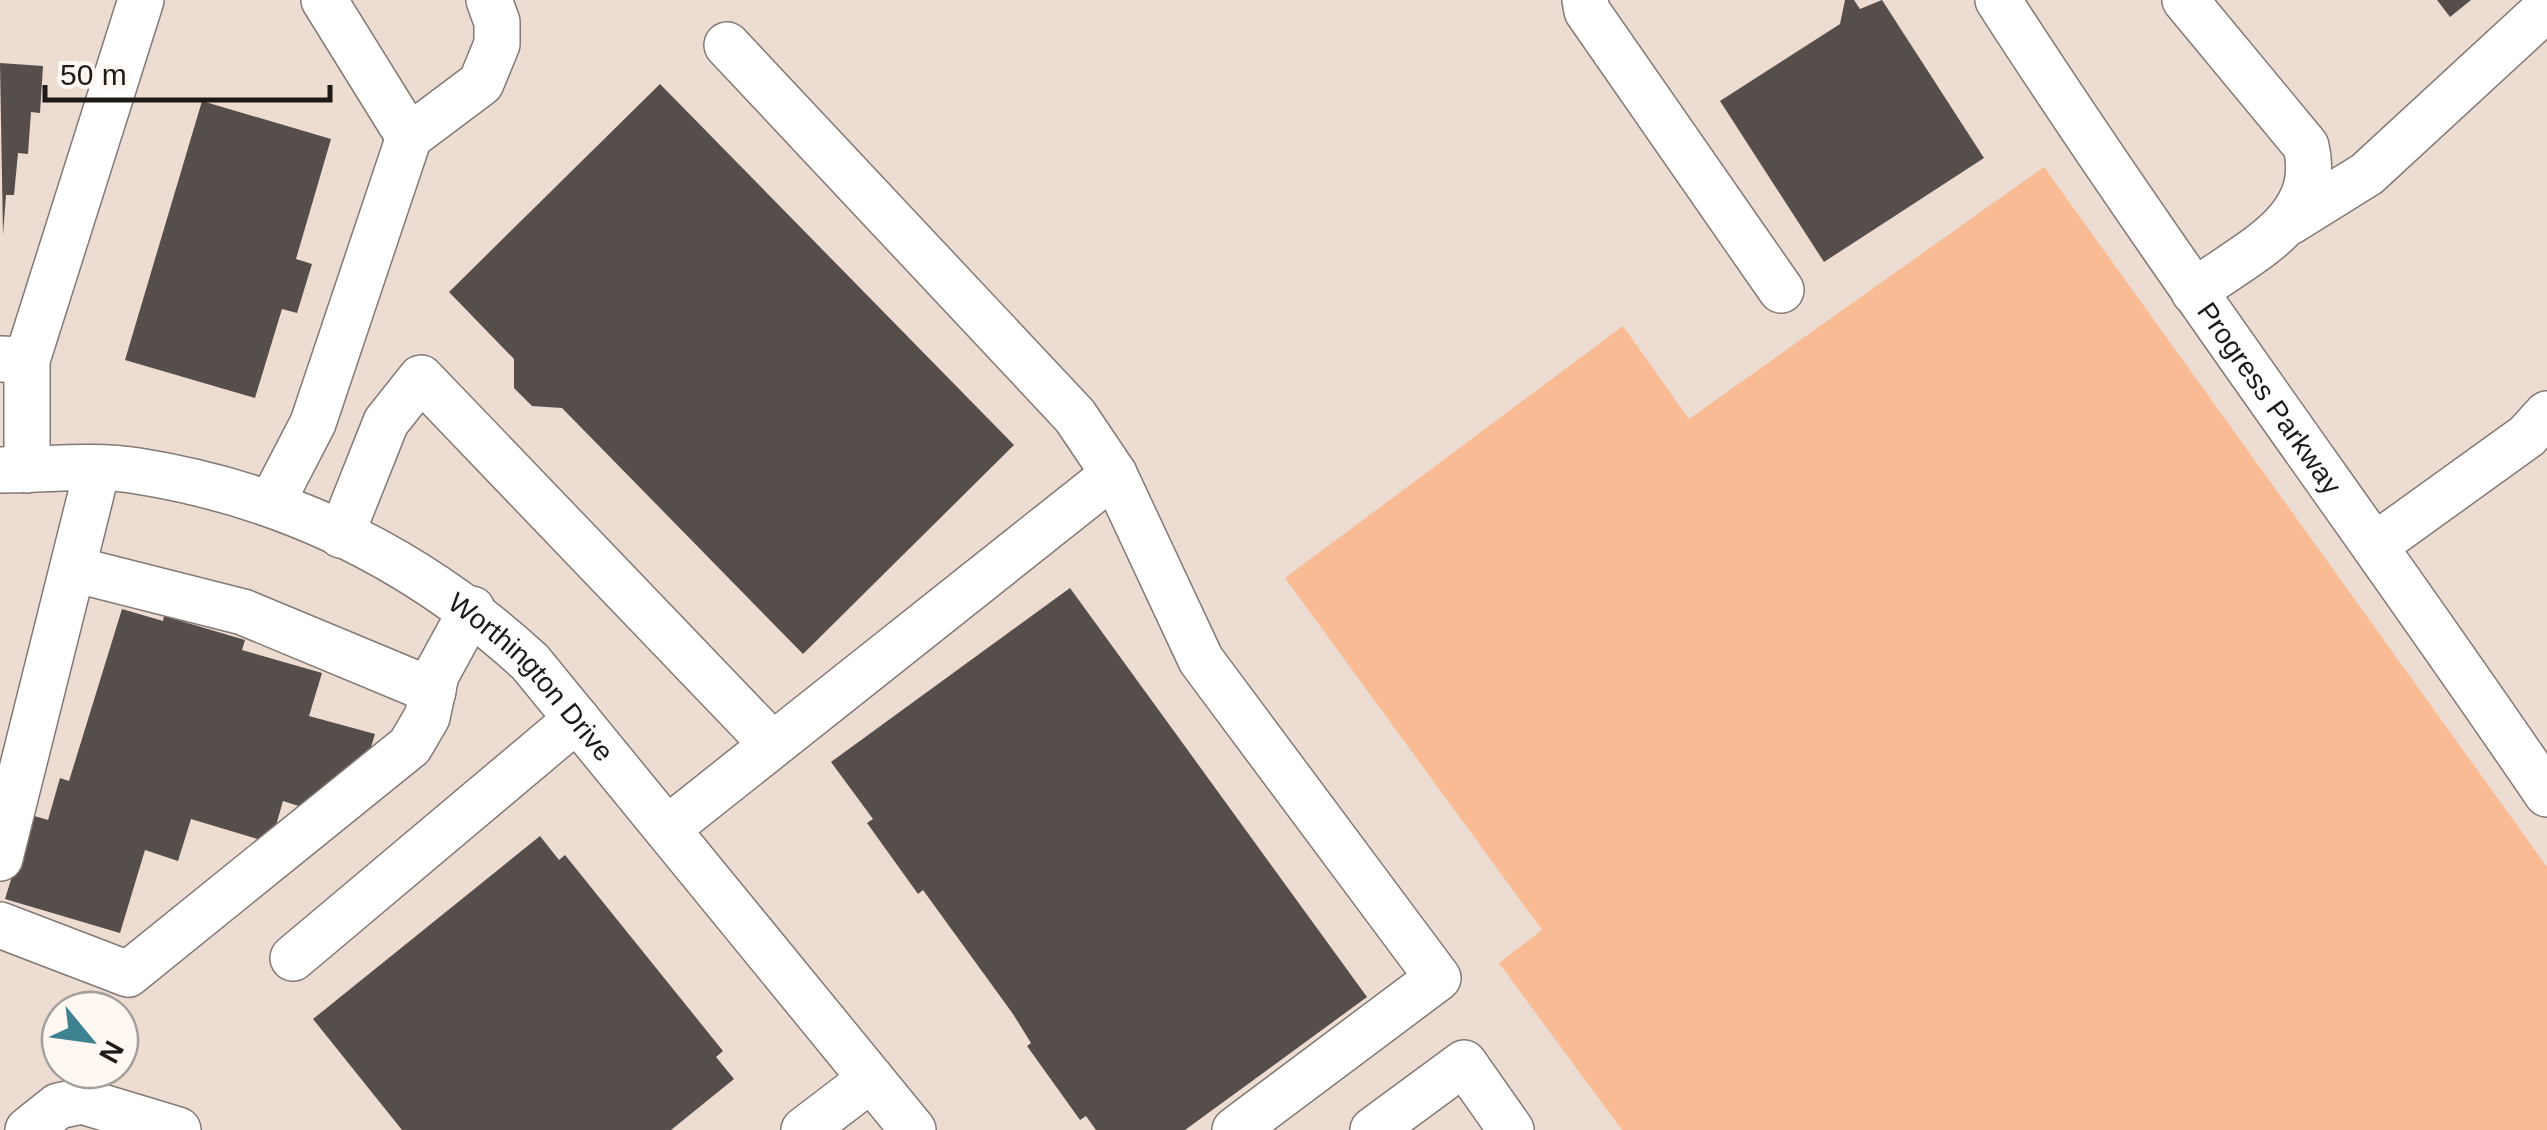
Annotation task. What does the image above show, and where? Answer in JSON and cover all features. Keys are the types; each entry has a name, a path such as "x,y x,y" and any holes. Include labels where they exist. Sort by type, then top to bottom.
{"street":[{"path":"14,470 14,359 141,0"},
{"path":"324,0 409,137"},
{"path":"270,504 313,422 409,137 481,83 497,44 497,22 489,0"},
{"path":"1585,0 1588,11 1782,290"},
{"name":"Progress Parkway","path":"1998,0 2096,152 2377,544 2547,794"},
{"path":"2185,0 2306,146 2312,171 2308,196 2288,223"},
{"path":"2194,292 2288,223 2367,174 2547,8"},
{"path":"727,45 1075,416 1114,474 1201,660 1438,978 1236,1130"},
{"path":"341,534 386,422 421,378 772,744"},
{"path":"2377,544 2527,436 2547,414"},
{"name":"Worthington Drive","path":"14,470 136,471 270,504 406,566 472,609 530,662 914,1130"},
{"path":"0,858 97,470"},
{"path":"668,829 1114,474"},
{"path":"72,569 243,612 432,690"},
{"path":"0,926 128,974 410,746 427,718 436,675 472,609"},
{"path":"293,958 577,719"},
{"path":"1372,1130 1464,1064 1511,1130"},
{"path":"804,1130 871,1078"},
{"path":"28,1130 58,1106 82,1101 178,1130"}],"shaded area":[{"path":"0,0 2547,0 2547,1130 0,1130"},
{"path":"2044,167 2547,867 2547,1130 1622,1130 1499,963 1542,930 1285,578 1623,326 1689,419"}],"building":[{"path":"1845,0 1854,0 1860,9 1882,0 1984,158 1824,262 1720,101 1840,24"},
{"path":"2437,0 2471,0 2450,17"},
{"path":"0,63 43,66 40,113 31,112 28,154 18,153 14,195 6,195 3,235"},
{"path":"660,84 1014,445 803,654 562,408 532,406 514,388 514,359 449,292"},
{"path":"202,101 331,139 296,259 312,264 297,313 282,309 255,398 125,360"},
{"path":"1070,588 1367,997 1185,1130 1096,1130 1086,1116 1080,1120 1027,1046 1031,1043 1013,1014 923,890 918,894 867,823 873,819 831,762"},
{"path":"122,609 163,621 164,616 245,640 242,650 322,673 309,716 375,734 367,760 308,809 283,801 271,843 191,819 178,861 145,850 120,933 5,899 31,815 48,820 60,778 69,781"},
{"path":"540,836 559,860 565,855 723,1051 716,1057 734,1079 671,1130 402,1130 313,1019"}]}
